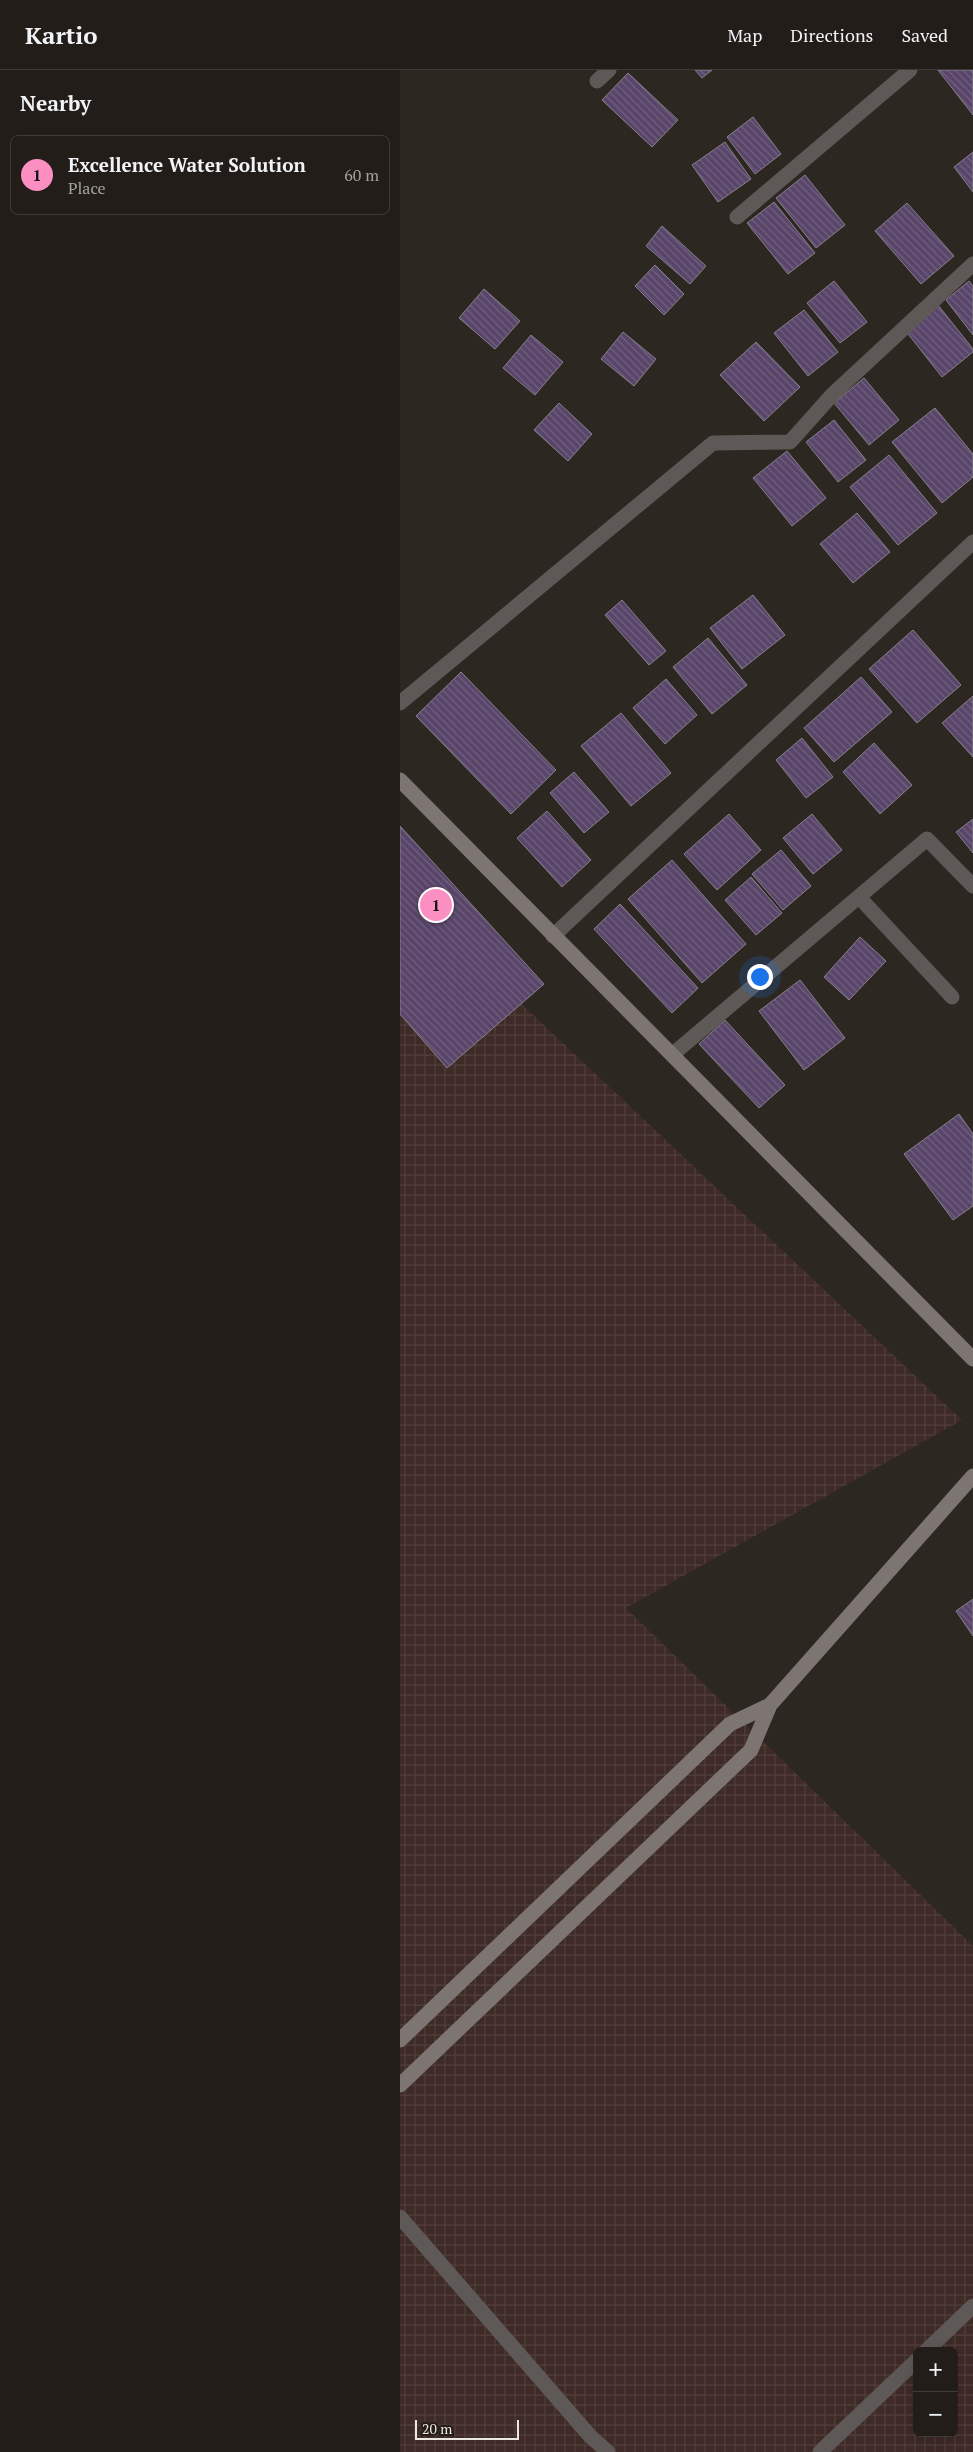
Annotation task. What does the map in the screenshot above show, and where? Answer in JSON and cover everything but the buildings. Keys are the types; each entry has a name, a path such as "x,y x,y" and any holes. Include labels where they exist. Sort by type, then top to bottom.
{"street":[{"path":"597,81 609,70"},
{"path":"737,217 910,70"},
{"path":"400,703 713,443 790,442 832,395 973,264"},
{"path":"553,936 973,542"},
{"path":"400,780 973,1359"},
{"path":"673,1054 927,839 973,886"},
{"path":"859,896 952,997"},
{"path":"400,2085 751,1750 770,1705 973,1476"},
{"path":"400,2040 730,1724 770,1705"},
{"path":"400,2217 590,2436 608,2452"},
{"path":"930,2347 973,2306"},
{"path":"820,2452 913,2364"}],"shaded area":[{"path":"400,889 962,1420 626,1608 973,1946 973,2452 400,2452"}],"place":[{"name":"Excellence Water Solution","path":"436,905"}]}
